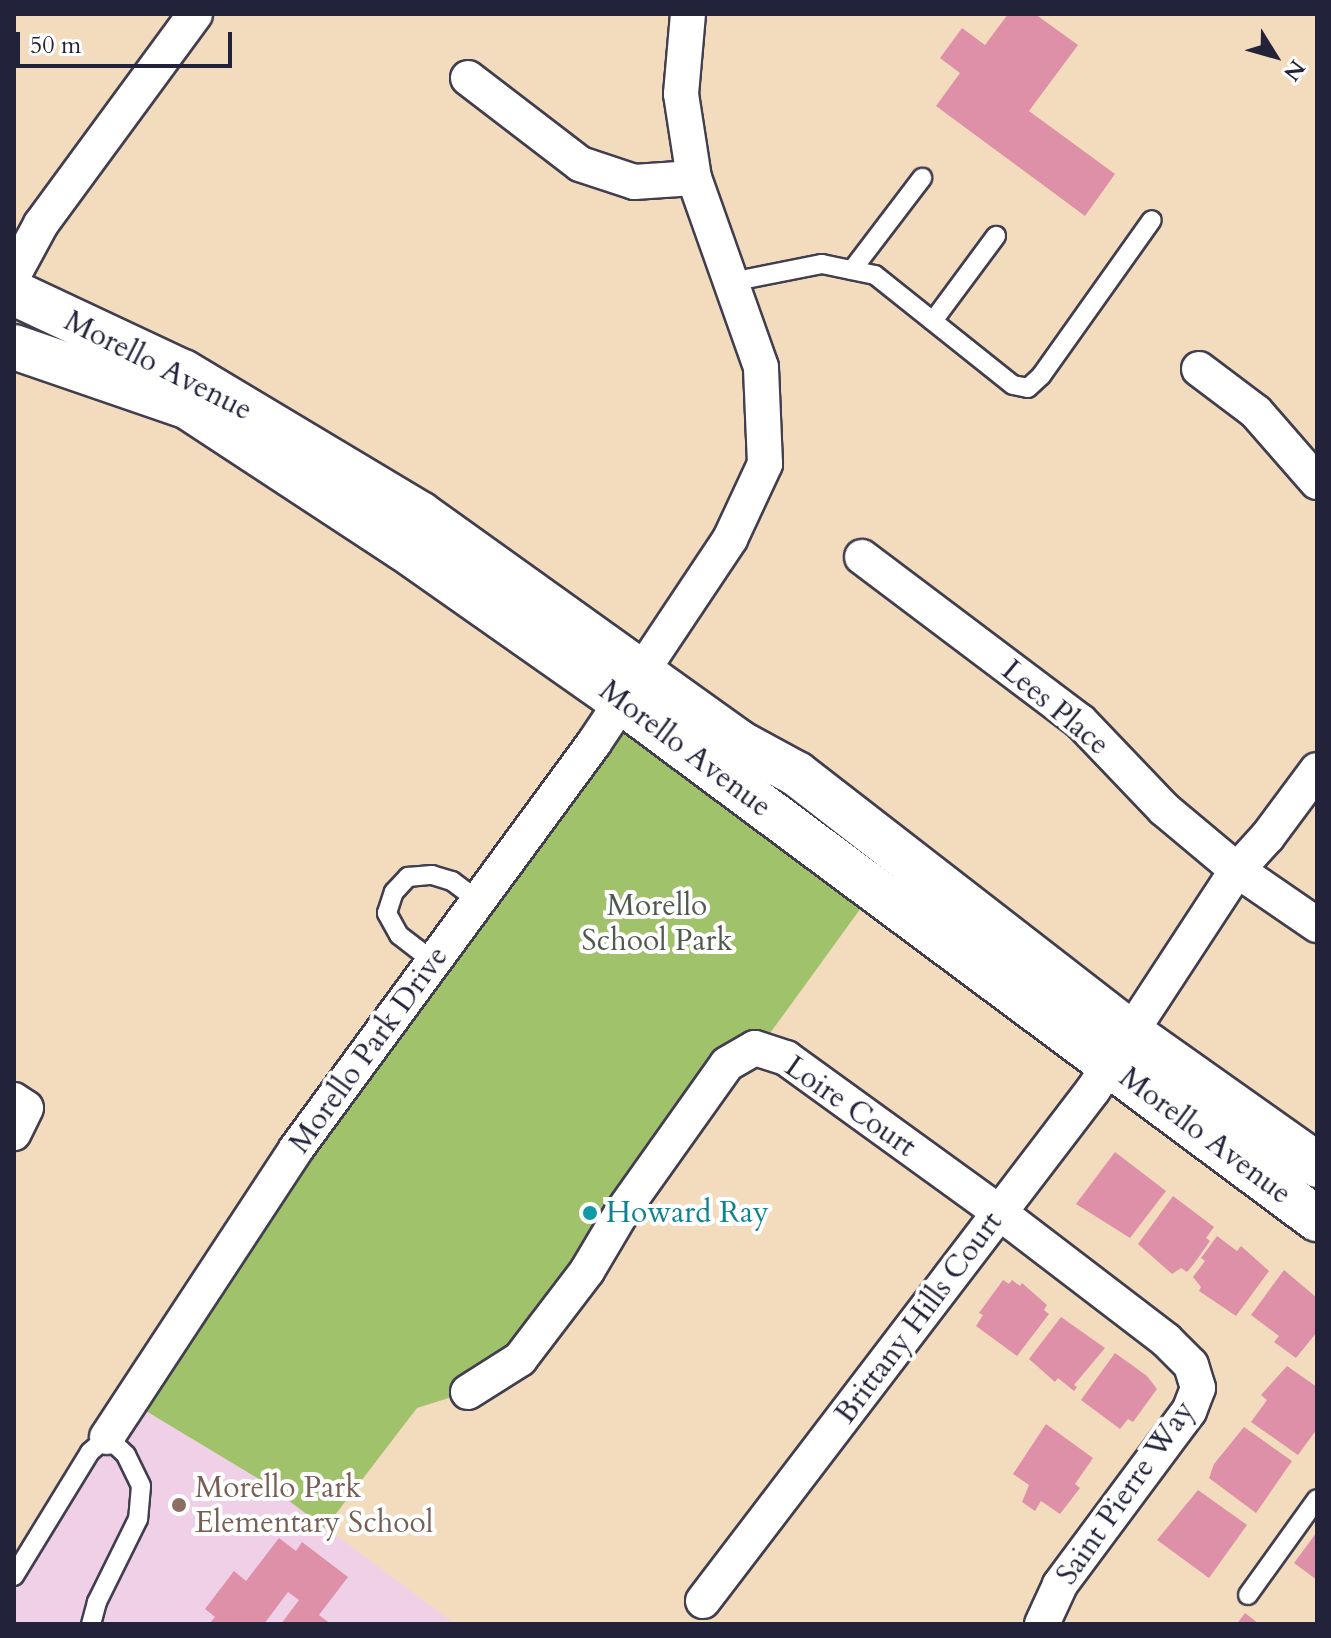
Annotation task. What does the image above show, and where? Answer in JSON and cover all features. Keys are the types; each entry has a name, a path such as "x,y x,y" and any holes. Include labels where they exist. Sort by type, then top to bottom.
{"street":[{"path":"14,274 41,224 195,14"},
{"name":"Morello Park Drive","path":"107,1437 296,1149 479,901 631,686 730,539 765,464 761,367 694,178 681,94 688,14"},
{"path":"468,78 580,164 634,182 694,178"},
{"name":"Morello Avenue","path":"14,293 183,372 420,514 631,686"},
{"name":"Morello Avenue","path":"14,347 188,407 403,548 631,686 797,774 1317,1219"},
{"path":"1199,369 1256,412 1317,482"},
{"name":"Lees Place","path":"862,557 1080,721 1164,809 1237,870 1317,925"},
{"name":"Brittany Hills Court","path":"703,1601 1000,1213 1118,1048 1237,870 1268,836 1317,770"},
{"name":"Loire Court","path":"468,1392 520,1359 587,1271 622,1212 727,1064 755,1048 786,1058 1000,1213"},
{"name":"Morello Avenue","path":"1118,1048 1317,1165"},
{"name":"Saint Pierre Way","path":"1000,1213 1166,1340 1191,1365 1198,1388 1189,1411 1060,1585 1042,1624"}],"lane":[{"path":"852,270 922,178"},
{"path":"731,282 822,264 875,275 1013,385 1028,388 1041,376 1152,220"},
{"path":"933,321 996,236"},
{"path":"434,962 399,935 387,913 394,892 408,877 432,875 452,881 479,901"},
{"path":"14,1576 90,1452 107,1437 126,1455 141,1486 138,1519 97,1602 91,1624"},
{"path":"1248,1595 1317,1499"}],"shaded area":[{"name":"Morello Park Elementary School","path":"131,1402 265,1482 455,1624 14,1624 14,1578"}],"green space":[{"name":"Morello School Park","path":"621,701 874,890 779,1021 587,1271 468,1392 417,1408 325,1528 264,1482 131,1402"}],"building":[{"path":"1008,14 1035,14 1078,45 1029,111 1115,174 1085,216 936,106 960,73 940,58 962,28 985,45"},
{"path":"1115,1152 1166,1191 1130,1238 1076,1204"},
{"path":"1173,1196 1214,1227 1206,1238 1210,1241 1187,1272 1181,1268 1172,1274 1138,1244"},
{"path":"1217,1236 1237,1251 1241,1246 1269,1271 1236,1316 1199,1291 1201,1287 1193,1277 1205,1261 1201,1258"},
{"path":"1284,1270 1317,1298 1317,1332 1296,1358 1274,1342 1279,1336 1251,1315"},
{"path":"1003,1280 1009,1284 1012,1280 1020,1286 1022,1283 1047,1305 1044,1310 1049,1314 1017,1356 976,1326 983,1315 979,1313"},
{"path":"1061,1317 1105,1348 1074,1385 1077,1387 1074,1391 1058,1378 1055,1382 1029,1359"},
{"path":"1115,1353 1147,1376 1157,1389 1133,1422 1128,1419 1120,1429 1081,1400"},
{"path":"1287,1366 1317,1387 1317,1429 1298,1455 1251,1422 1267,1400 1261,1395"},
{"path":"1046,1424 1093,1458 1075,1484 1080,1488 1060,1514 1041,1501 1035,1511 1022,1502 1029,1485 1013,1474"},
{"path":"1244,1427 1292,1461 1256,1513 1209,1478 1214,1464"},
{"path":"1198,1490 1247,1525 1209,1578 1157,1540"},
{"path":"1317,1532 1317,1580 1294,1563"},
{"path":"279,1538 296,1551 302,1542 348,1577 319,1615 331,1624 281,1624 299,1600 288,1592 264,1624 209,1624 215,1617 205,1609 234,1571 246,1581"},
{"path":"1245,1613 1259,1624 1237,1624"}],"place":[{"name":"Howard Ray","path":"590,1213"},
{"name":"Morello Park Elementary School","path":"179,1505"}]}
